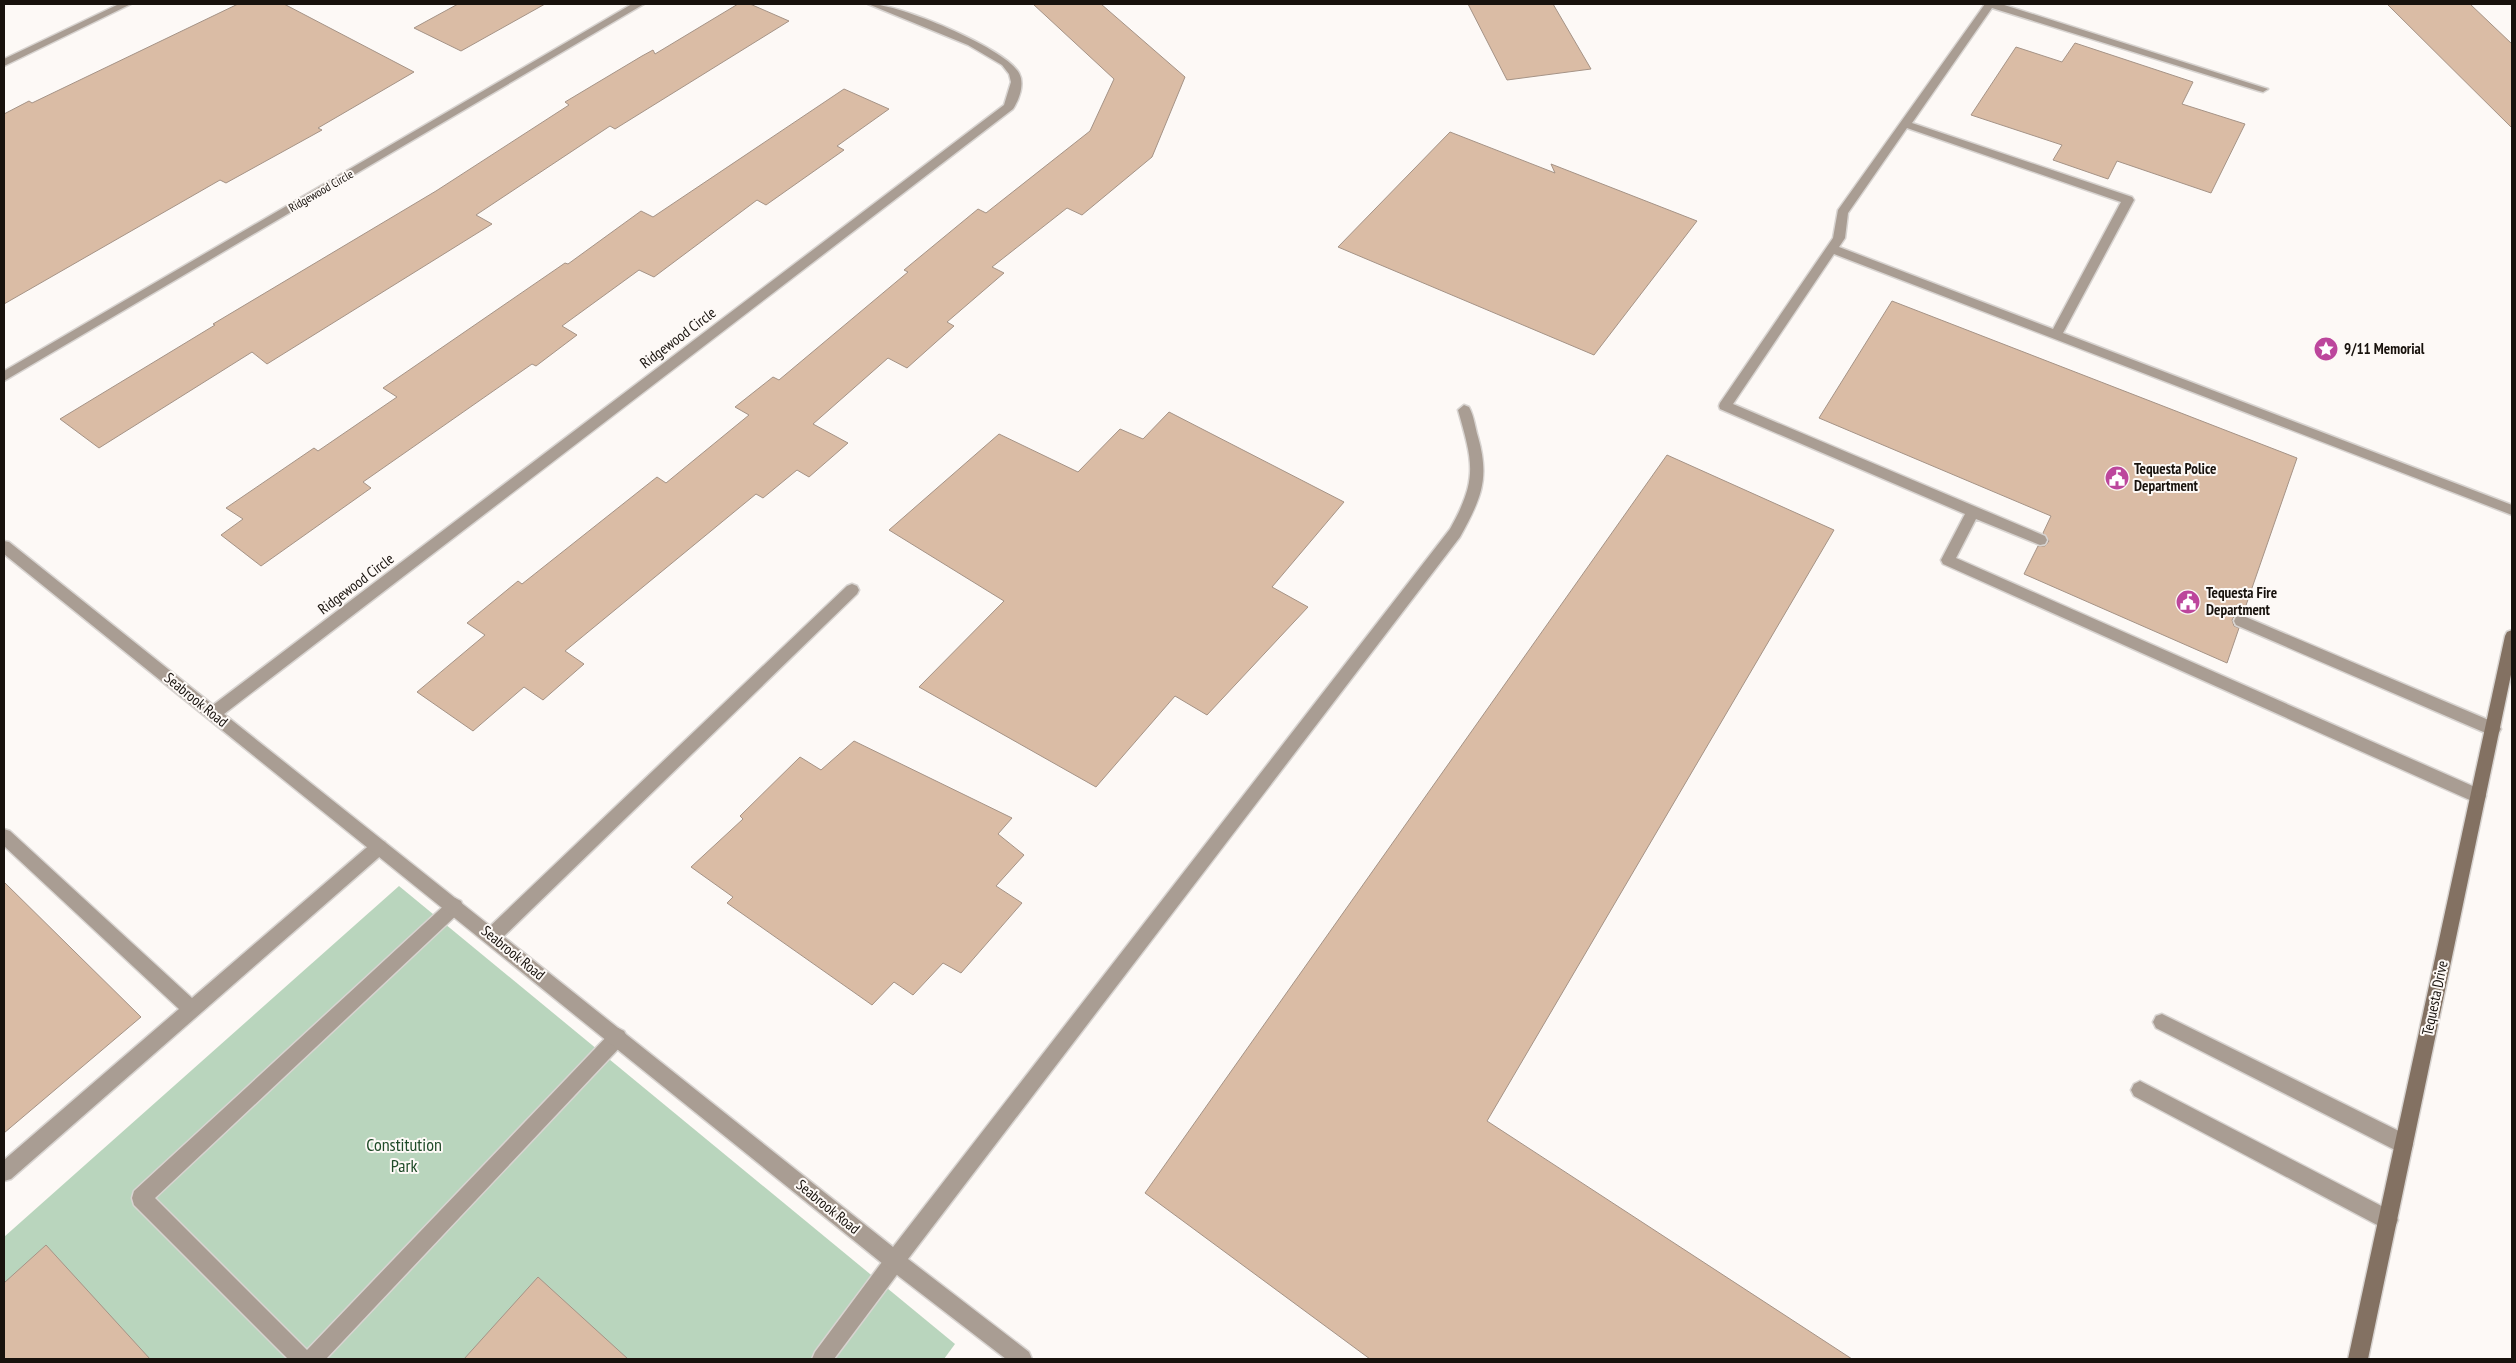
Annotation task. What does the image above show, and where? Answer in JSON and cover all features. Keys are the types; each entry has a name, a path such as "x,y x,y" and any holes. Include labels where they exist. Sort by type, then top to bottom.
{"street":[{"path":"4,63 126,4"},
{"name":"Ridgewood Circle","path":"4,377 639,4"},
{"name":"Ridgewood Circle","path":"212,714 1009,107 1016,91 1015,75 1005,61 987,50 873,4"},
{"path":"2040,540 1725,406 1839,238 1842,213 1990,4 2263,89"},
{"path":"1905,124 2128,200 2056,335"},
{"path":"1832,249 2512,510"},
{"path":"822,1359 1455,533 1471,507 1478,487 1480,466 1464,410"},
{"path":"1973,512 1948,560 2478,796"},
{"name":"Seabrook Road","path":"4,546 896,1261 1022,1359"},
{"path":"492,936 852,590"},
{"path":"2241,621 2493,729"},
{"name":"Tequesta Drive","path":"2358,1359 2512,636"},
{"path":"4,836 192,1009"},
{"path":"4,1172 379,847"},
{"path":"302,1359 141,1198 455,906"},
{"path":"2162,1022 2404,1144"},
{"path":"312,1359 618,1037"},
{"path":"2140,1090 2388,1220"}],"green space":[{"name":"Constitution Park","path":"399,886 955,1344 944,1359 4,1359 4,1237"}],"building":[{"path":"238,4 284,4 414,72 318,128 322,130 226,183 220,180 4,304 4,114 29,101 32,103"},
{"path":"458,4 545,4 461,51 414,28"},
{"path":"738,4 750,4 789,21 615,129 610,126 476,215 492,224 267,364 252,352 99,448 60,419 215,325 213,324 436,191 569,105 565,102 653,50 655,54"},
{"path":"1033,4 1101,4 1185,77 1152,157 1082,215 1067,208 992,267 1004,273 947,322 954,326 907,368 888,358 813,424 848,443 809,477 797,470 763,498 756,494 565,651 584,664 543,700 524,687 473,731 417,692 485,635 467,623 518,581 522,584 657,477 666,483 749,415 735,407 773,377 779,380 908,272 904,270 978,209 986,213 1090,131 1114,79"},
{"path":"1468,4 1553,4 1591,69 1507,80"},
{"path":"2387,4 2470,4 2512,44 2512,128"},
{"path":"2075,43 2193,82 2182,104 2245,124 2211,193 2117,161 2108,179 2053,160 2062,145 1971,115 2016,47 2062,62"},
{"path":"844,89 889,109 837,146 844,150 766,205 757,200 654,277 639,270 562,326 577,335 536,366 532,364 363,482 371,488 261,566 221,535 243,519 226,508 314,448 318,451 397,397 383,388 565,263 568,264 641,211 653,217"},
{"path":"1450,132 1555,173 1551,164 1697,221 1594,355 1338,247"},
{"path":"1892,301 2297,458 2243,614 2235,615 2232,620 2234,626 2239,628 2227,663 2024,574 2038,546 2045,546 2049,541 2043,533 2051,516 1819,418"},
{"path":"1169,412 1344,502 1272,587 1308,607 1207,715 1175,696 1096,787 919,687 1004,601 889,530 999,434 1078,472 1120,429 1143,439"},
{"path":"1667,455 1834,530 1487,1121 1852,1359 1370,1359 1145,1193"},
{"path":"854,741 1012,818 998,834 1024,855 996,886 1022,903 961,973 943,963 913,995 894,982 872,1005 727,903 733,897 691,867 743,819 740,816 800,757 821,770"},
{"path":"4,882 141,1017 4,1133"},
{"path":"46,1245 150,1359 4,1359 4,1283"},
{"path":"538,1277 628,1359 464,1359"}],"place":[{"name":"9/11 Memorial","path":"2326,349"},
{"name":"Tequesta Police Department","path":"2117,478"},
{"name":"Tequesta Fire Department","path":"2188,602"}]}
